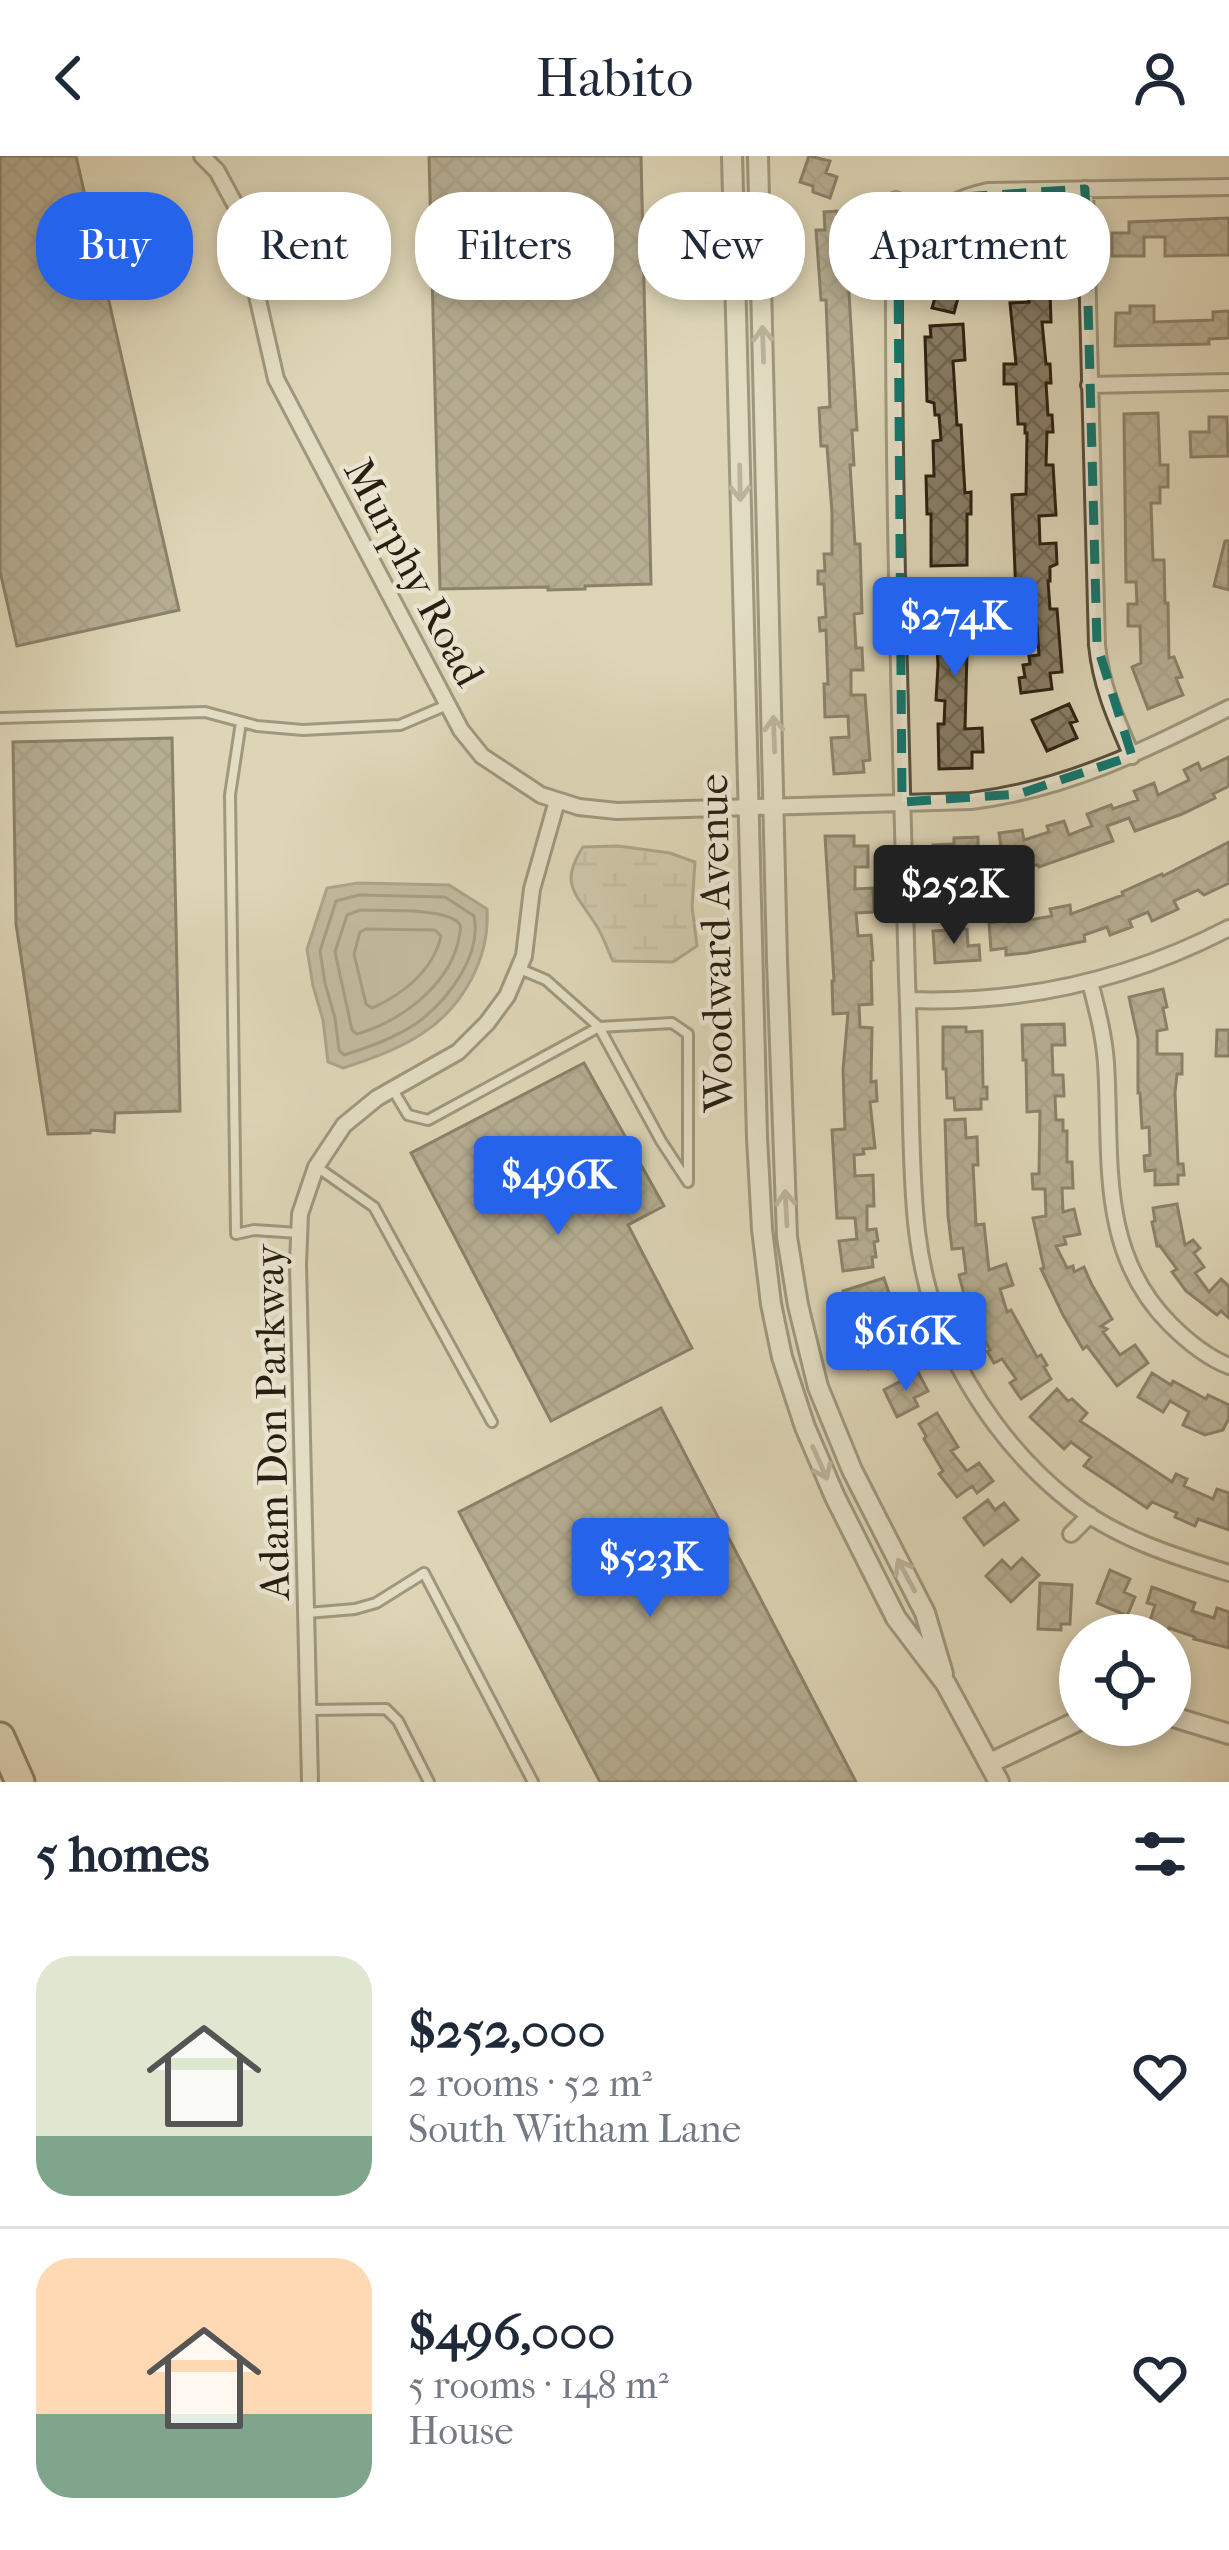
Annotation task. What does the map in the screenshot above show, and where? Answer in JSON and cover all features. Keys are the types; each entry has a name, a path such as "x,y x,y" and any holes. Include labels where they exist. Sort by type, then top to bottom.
{"highway":[{"path":"0,1737 20,1782"}],"street":[{"name":"Murphy Road","path":"202,156 217,171 237,208 276,379 447,705 482,756 542,795 578,807 617,811 971,801 1070,780 1132,756 1229,708"},
{"name":"Woodward Avenue","path":"732,156 754,1052 762,1228 771,1304 782,1358 835,1498 896,1618 946,1684 999,1782"},
{"name":"Woodward Avenue","path":"758,156 787,1237 809,1359 830,1420 925,1613 946,1684"},
{"path":"1019,192 1229,187"},
{"path":"1085,189 1098,659 1107,696 1132,756"},
{"path":"894,300 902,802 916,1234 922,1265 940,1327 960,1368 1009,1441 1073,1504 1114,1530 1229,1573"},
{"path":"1090,385 1229,382"},
{"name":"Adam Don Parkway","path":"310,1782 300,1214 316,1167 344,1125 377,1098 458,1052 507,996 524,956 532,890 557,801"},
{"path":"908,1000 1002,998 1090,982 1166,958 1229,928"},
{"path":"1090,982 1104,1042 1110,1192 1122,1246 1159,1313 1199,1350 1229,1366"},
{"path":"1071,1534 1090,1515"},
{"path":"1191,1722 1229,1734"},
{"path":"990,1763 1059,1730"}],"lane":[{"path":"0,718 205,712 303,730 378,728 447,705"},
{"path":"241,722 230,795 236,1234 254,1229 299,1233"},
{"path":"393,1090 408,1115 428,1120 599,1027 672,1023 688,1034 688,1182 599,1027 546,980 519,968"},
{"path":"316,1167 374,1207 492,1422"},
{"path":"307,1613 376,1603 424,1574 533,1782"},
{"path":"309,1710 386,1709 398,1721 429,1782"}],"highlighted area":[{"path":"1085,189 1097,645 1132,756 1019,794 902,802 898,271 915,231 962,197"}],"green space":[{"path":"583,847 670,853 695,862 692,906 697,946 673,962 613,961 573,889 572,871"}],"water":[{"path":"358,883 449,885 487,909 487,927 472,979 438,1022 395,1049 343,1068 328,1062 307,949 327,888"}],"building":[{"path":"0,156 76,156 84,192 36,192 36,300 109,300 179,610 17,646 0,571"},
{"path":"429,156 641,156 638,300 644,300 651,584 440,589 433,300 614,300 614,192 430,192"},
{"path":"809,156 830,161 826,173 837,177 829,198 800,182"},
{"path":"824,212 829,212 829,300 849,300 857,430 852,430 854,465 850,465 862,613 854,614 863,670 851,670 851,695 865,695 870,760 863,761 864,772 834,774 831,738 849,737 848,716 825,717 826,630 820,631 819,618 826,617 824,584 818,584 818,571 825,571 824,554 832,554 827,446 821,446 819,408 830,407 826,300 821,300 816,230 825,230"},
{"path":"1229,218 1229,255 1165,256 1165,237 1144,237 1144,256 1112,256 1112,233 1129,233 1129,222"},
{"path":"934,300 957,300 954,313 932,308"},
{"path":"1050,300 1051,322 1042,322 1046,364 1050,364 1051,383 1046,383 1053,432 1047,432 1046,465 1053,465 1056,515 1039,516 1040,544 1056,543 1057,564 1050,567 1048,581 1050,609 1057,609 1062,672 1050,673 1052,689 1021,693 1023,665 1030,664 1029,656 1039,655 1037,626 1016,628 1012,495 1026,494 1027,433 1025,424 1018,424 1016,384 1004,384 1004,364 1016,364 1010,303"},
{"path":"1130,306 1154,306 1154,322 1213,320 1213,312 1229,311 1229,338 1209,339 1209,344 1115,346 1116,313 1130,313"},
{"path":"963,324 965,360 953,361 965,493 971,492 967,565 931,566 926,476 934,476 933,441 941,440 939,415 935,415 934,403 927,401 925,337 931,337 930,326"},
{"path":"1158,413 1160,465 1168,465 1168,487 1160,487 1160,503 1151,503 1153,560 1164,560 1169,658 1174,657 1182,677 1176,678 1183,695 1148,709 1132,667 1141,663 1140,626 1128,626 1128,604 1137,604 1136,582 1126,582 1124,414"},
{"path":"1209,417 1227,417 1228,456 1191,457 1190,432 1209,432"},
{"path":"1225,541 1229,541 1229,590 1214,586"},
{"path":"937,580 963,586 967,628 978,628 979,651 967,652 965,729 982,728 983,752 972,752 972,768 939,769 938,724 944,724 945,701 936,700 936,623 941,623"},
{"path":"1069,704 1077,721 1070,723 1077,738 1047,751 1032,720"},
{"path":"172,738 180,1111 115,1113 114,1132 48,1134 16,924 13,742"},
{"path":"1229,757 1229,786 1182,814 1135,831 1129,818 1107,826 1113,841 1039,867 972,874 973,884 949,885 949,875 934,875 933,845 978,837 978,849 1001,846 999,833 1022,830 1024,840 1064,821 1069,835 1092,826 1087,814 1138,800 1134,791 1154,783 1158,795 1189,780 1184,770 1198,763 1201,770"},
{"path":"825,836 854,836 854,846 868,846 868,867 855,867 855,889 873,888 874,912 856,913 858,936 871,935 872,1004 859,1005 860,1027 872,1028 871,1082 876,1081 877,1101 870,1102 875,1148 854,1155 855,1176 873,1175 874,1206 867,1206 867,1230 876,1229 878,1241 874,1242 873,1267 843,1271 839,1241 857,1239 855,1218 837,1218 832,1130 845,1129 848,1013 833,1014"},
{"path":"1229,842 1229,883 1204,895 1198,890 1174,901 1178,909 1152,921 1148,912 1129,920 1132,927 1110,935 1107,927 1084,935 1085,941 1027,953 1006,955 1006,948 991,950 989,923 996,922 995,914 1008,913 1009,922 1035,919 1052,916 1050,909 1070,905 1071,914 1123,895"},
{"path":"967,929 968,946 979,945 980,960 935,963 933,931"},
{"path":"1163,989 1167,1029 1157,1031 1157,1054 1182,1054 1175,1093 1178,1164 1183,1164 1184,1175 1178,1175 1178,1184 1155,1185 1155,1170 1145,1171 1149,1127 1142,1128 1138,1039 1129,997"},
{"path":"1064,1024 1065,1045 1052,1045 1053,1075 1063,1075 1064,1096 1055,1096 1056,1120 1063,1120 1067,1162 1072,1162 1073,1188 1062,1188 1063,1212 1074,1209 1080,1234 1064,1237 1066,1244 1056,1246 1067,1268 1073,1266 1074,1272 1084,1267 1112,1319 1101,1326 1107,1329 1103,1332 1120,1355 1135,1345 1148,1363 1117,1386 1087,1346 1083,1349 1063,1315 1041,1269 1033,1218 1046,1216 1045,1189 1033,1189 1032,1174 1039,1174 1040,1111 1027,1112 1022,1025"},
{"path":"943,1027 982,1031 987,1099 981,1099 981,1109 955,1110 954,1098 947,1098"},
{"path":"1217,1030 1229,1030 1229,1056 1216,1056"},
{"path":"584,1063 664,1206 628,1225 692,1348 551,1421 411,1153"},
{"path":"965,1119 966,1138 977,1137 978,1165 973,1165 976,1225 984,1224 989,1270 1006,1264 1013,1285 1000,1289 1007,1312 1011,1310 1037,1357 1041,1355 1051,1379 1021,1399 1010,1383 1016,1379 1002,1359 994,1363 968,1310 959,1275 966,1273 963,1248 952,1249 945,1120"},
{"path":"1177,1204 1185,1245 1193,1240 1200,1248 1194,1253 1204,1267 1195,1273 1209,1292 1221,1279 1229,1286 1229,1318 1221,1311 1217,1315 1186,1291 1172,1272 1177,1269 1157,1246 1153,1208"},
{"path":"884,1278 890,1296 873,1302 882,1327 896,1322 905,1344 894,1349 897,1357 868,1369 843,1291"},
{"path":"918,1372 928,1391 914,1398 918,1406 897,1417 884,1390"},
{"path":"1152,1373 1171,1385 1173,1381 1229,1405 1223,1430 1205,1435 1183,1425 1189,1412 1170,1401 1163,1412 1138,1397"},
{"path":"1057,1389 1087,1413 1080,1421 1172,1482 1176,1474 1187,1479 1184,1486 1213,1499 1217,1489 1229,1493 1229,1530 1198,1519 1195,1526 1152,1502 1147,1508 1084,1466 1091,1457 1071,1442 1064,1449 1030,1417"},
{"path":"661,1408 856,1782 600,1782 459,1512"},
{"path":"937,1413 958,1447 951,1451 967,1471 979,1463 993,1481 977,1493 972,1486 957,1497 939,1474 943,1471 919,1424"},
{"path":"988,1500 995,1510 1004,1503 1018,1520 984,1545 964,1518"},
{"path":"1022,1558 1039,1575 1011,1602 986,1576 1002,1560 1011,1569"},
{"path":"1110,1570 1130,1579 1124,1592 1135,1597 1128,1614 1097,1603"},
{"path":"1040,1583 1072,1585 1071,1614 1059,1614 1059,1630 1038,1629"},
{"path":"1152,1587 1195,1603 1192,1611 1214,1618 1217,1608 1229,1612 1229,1648 1194,1639 1191,1614 1152,1614 1155,1605 1147,1603"}]}
